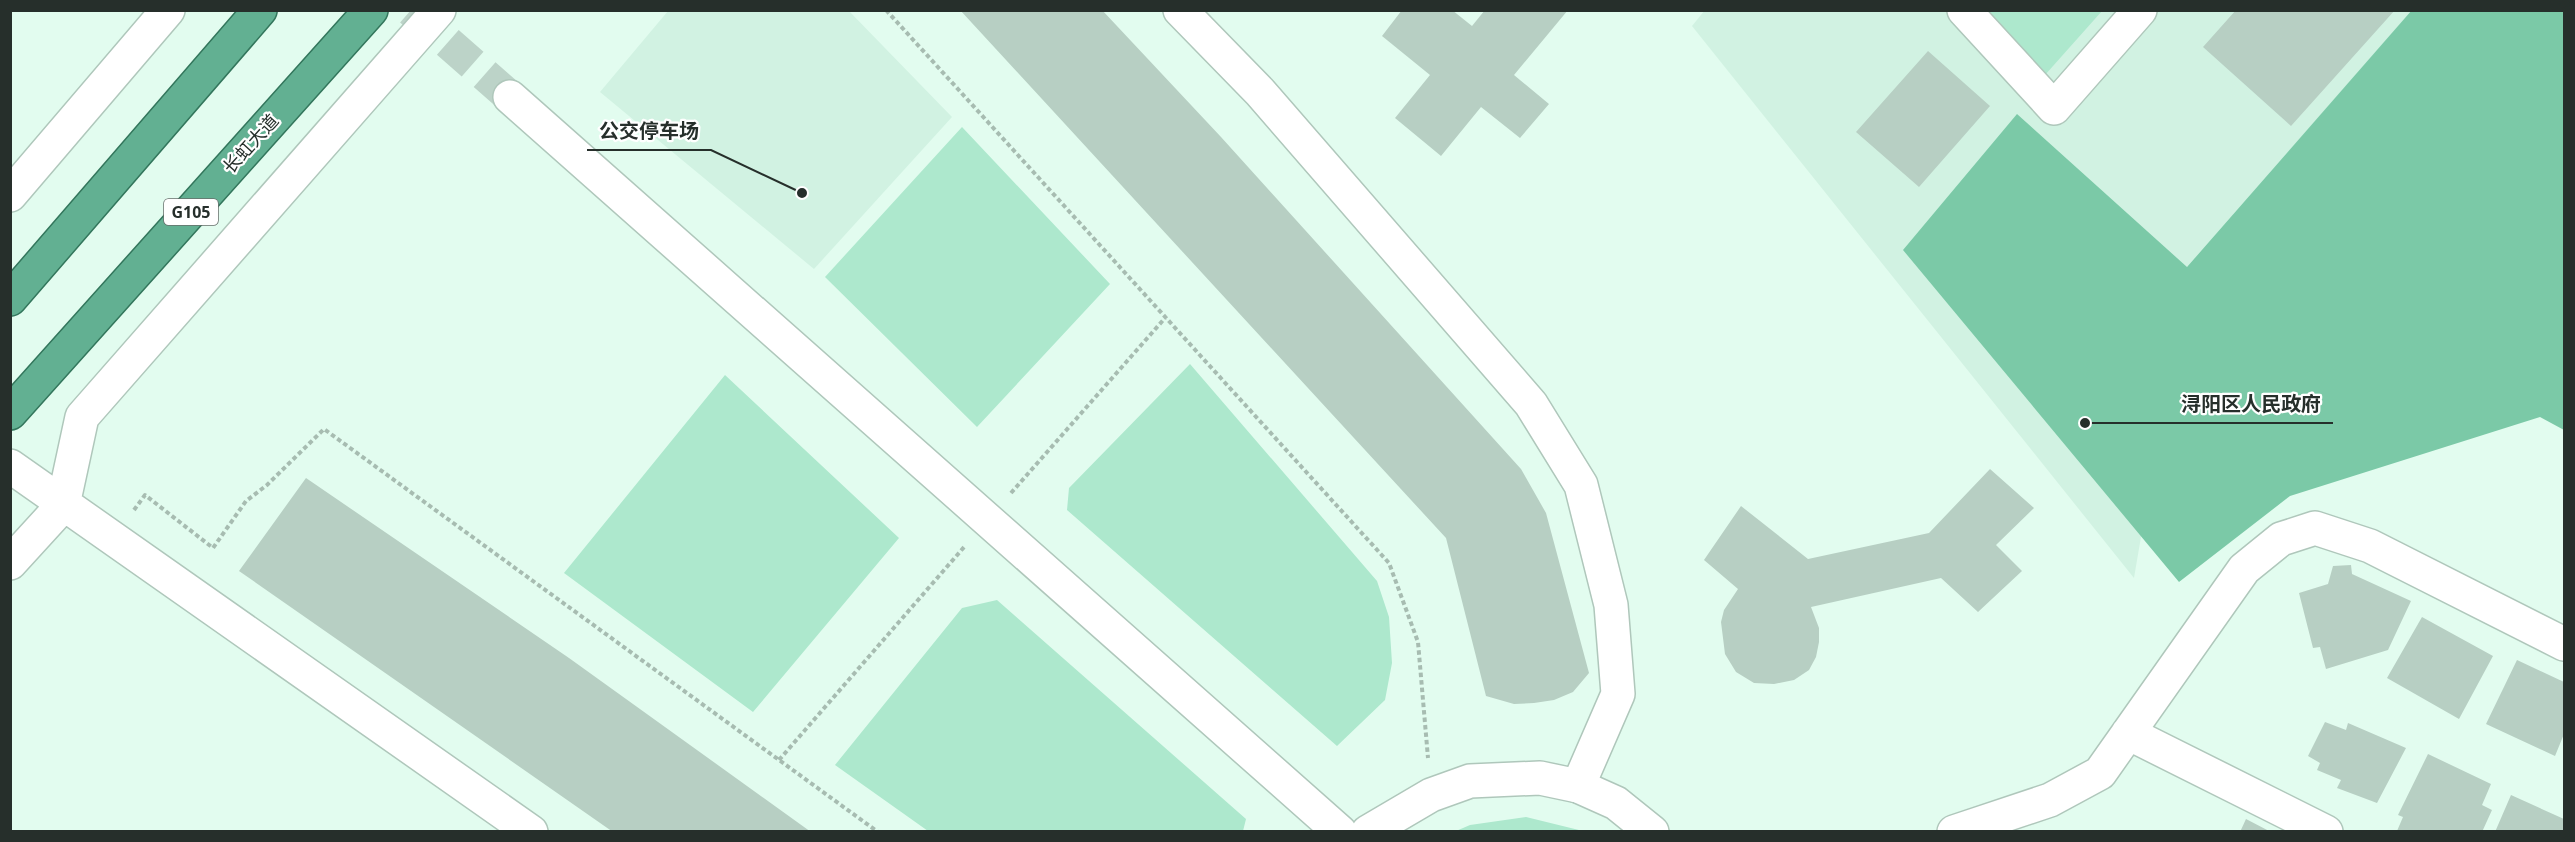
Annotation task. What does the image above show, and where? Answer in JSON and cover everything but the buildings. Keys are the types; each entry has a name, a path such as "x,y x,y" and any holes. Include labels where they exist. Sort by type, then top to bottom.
{"highway":[{"path":"10,299 260,10"},
{"name":"长虹大道","path":"10,413 370,10"}],"street":[{"path":"10,195 168,10"},
{"path":"10,564 63,505 82,417 439,10"},
{"path":"1180,10 1260,92 1531,404 1581,485 1611,605 1618,694 1578,786"},
{"path":"1964,10 2054,108 2140,10"},
{"path":"510,97 1340,831"},
{"path":"10,466 531,831"},
{"path":"1954,831 2050,800 2100,773 2244,569 2281,538 2315,528 2370,546 2565,644"},
{"path":"2128,733 2326,831"},
{"path":"1368,831 1431,795 1470,781 1540,778 1578,786 1616,803 1652,831"}],"path":[{"path":"886,10 1389,563 1418,642 1431,795"},
{"path":"145,495 213,548 246,501 267,485 324,429 878,831"}],"shaded area":[{"path":"1705,10 2412,11 2187,267 2134,578 1692,26"},
{"path":"668,11 849,11 952,117 814,269 600,92"}],"green space":[{"path":"2412,10 2564,11 2564,430 2540,417 2290,496 2179,582 1903,250 2017,114 2187,267"},
{"path":"1989,11 2102,11 2045,75"},
{"path":"962,127 1110,284 977,427 825,277"},
{"path":"1190,364 1377,581 1389,617 1392,663 1385,700 1337,746 1067,510 1069,488"},
{"path":"725,375 899,538 753,712 564,573"},
{"path":"997,600 1246,819 1243,831 928,831 835,765 962,608"},
{"path":"1526,817 1583,831 1456,831 1470,825"}],"tunnel":[{"path":"411,10 510,97"}],"place":[{"name":"公交停车场","path":"802,193"},
{"name":"浔阳区人民政府","path":"2085,423"}]}
